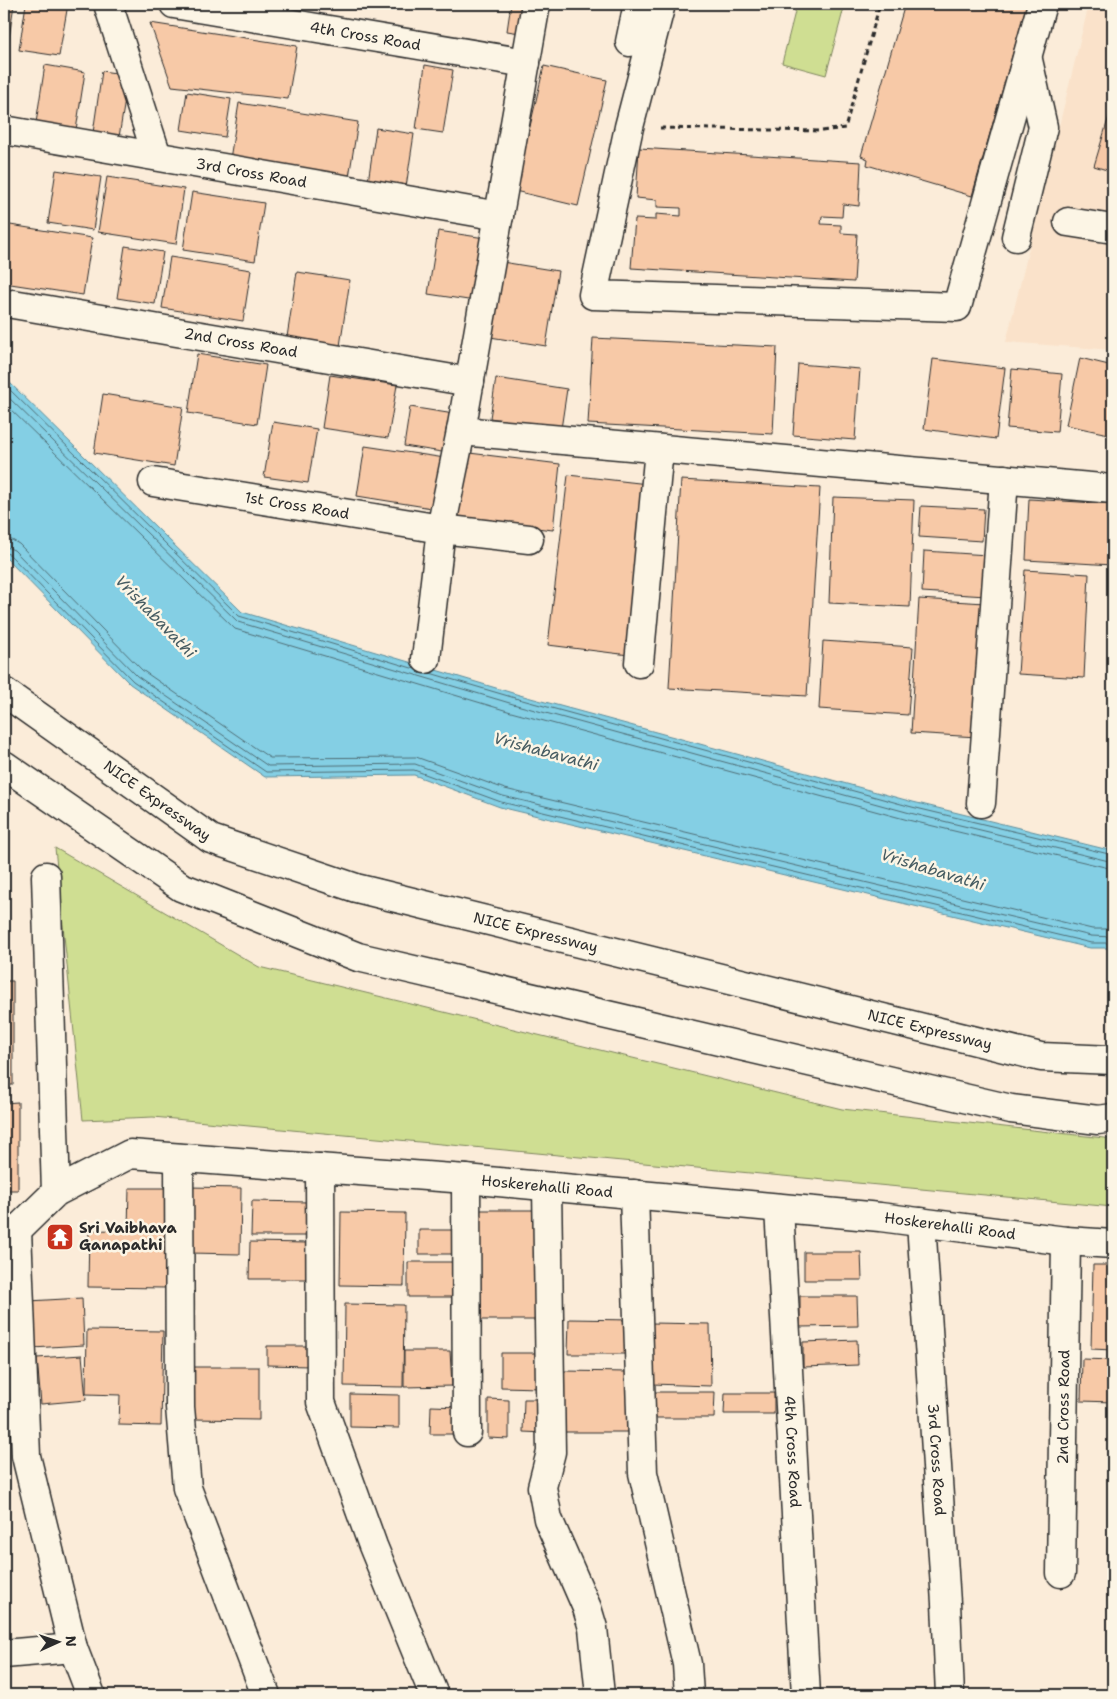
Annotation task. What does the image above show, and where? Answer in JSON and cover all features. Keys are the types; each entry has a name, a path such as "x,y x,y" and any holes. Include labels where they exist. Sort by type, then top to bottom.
{"main road":[{"path":"108,4 157,156"},
{"name":"4th Cross Road","path":"174,4 526,63"},
{"path":"426,658 441,529 462,431 536,4"},
{"path":"630,42 638,4"},
{"path":"661,4 629,127 593,295 958,307 1042,4"},
{"path":"1016,237 1042,127 1027,56"},
{"name":"3rd Cross Road","path":"4,130 499,216"},
{"path":"1068,222 1113,229"},
{"name":"2nd Cross Road","path":"13,304 470,382"},
{"path":"462,431 1113,489"},
{"path":"639,663 659,448"},
{"path":"981,803 1004,479"},
{"name":"1st Cross Road","path":"153,482 441,529 529,539"},
{"name":"NICE Expressway","path":"4,692 211,839 356,888 1041,1057 1113,1060"},
{"path":"4,765 181,887 358,957 1011,1109 1098,1120 1113,1118"},
{"path":"46,876 56,1192"},
{"name":"Hoskerehalli Road","path":"10,1230 56,1192 130,1154 547,1186 921,1222 1066,1241 1113,1244"},
{"path":"179,1158 180,1407 187,1488 266,1695"},
{"path":"320,1168 321,1402 373,1546 434,1695"},
{"path":"466,1179 468,1432"},
{"path":"547,1186 551,1452 542,1487 548,1519 587,1608 593,1628 600,1695"},
{"path":"634,1194 643,1474 687,1664 689,1695"},
{"name":"4th Cross Road","path":"779,1208 806,1695"},
{"name":"3rd Cross Road","path":"921,1222 946,1603 950,1695"},
{"path":"10,1230 15,1457 73,1648 91,1695"},
{"name":"2nd Cross Road","path":"1061,1573 1066,1241"},
{"path":"4,1654 73,1648"}],"path":[{"path":"629,127 822,131 845,128 880,4"}],"shaded area":[{"path":"1089,4 1113,4 1113,350 1006,342"}],"green space":[{"path":"797,4 845,4 826,75 782,63"},
{"path":"55,848 259,967 842,1109 1113,1139 1113,1207 153,1117 83,1120"}],"water":[{"name":"Vrishabavathi","path":"4,377 242,612 516,694 913,802 1113,851 1113,948 1090,948 500,807 414,775 265,777 130,684 4,556"}],"building":[{"path":"4,4 14,4 8,45 4,45"},
{"path":"26,4 68,4 59,56 19,50"},
{"path":"511,4 524,4 520,33 507,31"},
{"path":"905,4 1027,4 972,196 867,165 868,159 861,156"},
{"path":"150,23 297,46 288,99 172,86"},
{"path":"45,65 85,72 76,130 36,123"},
{"path":"425,65 453,70 443,133 416,129"},
{"path":"544,66 607,80 578,206 515,191"},
{"path":"102,71 129,75 119,137 93,133"},
{"path":"187,92 231,99 225,137 181,130"},
{"path":"239,103 358,122 349,177 230,159"},
{"path":"1113,103 1113,172 1094,166"},
{"path":"376,128 414,134 406,187 368,182"},
{"path":"639,148 861,162 859,206 843,204 842,217 822,216 821,224 841,225 841,233 857,234 854,282 631,268 635,219 656,220 656,214 681,216 681,208 657,207 657,200 636,198"},
{"path":"56,170 101,177 93,230 48,223"},
{"path":"107,177 184,189 176,244 98,232"},
{"path":"192,192 264,203 255,261 183,250"},
{"path":"4,224 92,238 83,295 4,283"},
{"path":"438,231 485,238 475,301 428,294"},
{"path":"125,246 163,252 155,304 117,298"},
{"path":"170,257 251,270 243,321 162,308"},
{"path":"502,262 558,271 546,346 490,337"},
{"path":"297,272 350,280 340,346 287,337"},
{"path":"593,338 777,347 773,434 588,424"},
{"path":"197,354 266,365 257,424 188,413"},
{"path":"1080,358 1113,366 1113,435 1066,425"},
{"path":"933,359 1005,368 996,439 924,429"},
{"path":"798,364 860,369 855,440 793,435"},
{"path":"1012,369 1062,374 1057,432 1007,428"},
{"path":"330,375 397,385 388,438 322,428"},
{"path":"496,378 567,389 561,429 490,418"},
{"path":"103,394 183,407 174,466 94,453"},
{"path":"410,407 454,414 448,453 404,446"},
{"path":"273,422 317,429 308,483 264,477"},
{"path":"365,446 445,458 438,509 357,496"},
{"path":"461,452 560,464 553,530 453,518"},
{"path":"568,475 648,484 629,655 548,645"},
{"path":"681,480 820,488 807,696 669,688"},
{"path":"833,497 914,500 910,607 829,603"},
{"path":"1029,499 1113,504 1113,565 1026,560"},
{"path":"921,506 984,509 982,541 919,537"},
{"path":"924,551 988,555 986,596 922,592"},
{"path":"1025,570 1089,574 1084,678 1018,674"},
{"path":"919,599 985,603 977,737 911,733"},
{"path":"823,641 913,647 908,715 819,709"},
{"path":"4,981 13,981 13,1085 4,1085"},
{"path":"18,1102 18,1190 4,1190 4,1103"},
{"path":"189,1187 241,1188 240,1254 188,1253"},
{"path":"129,1188 175,1188 174,1229 128,1229"},
{"path":"252,1201 308,1202 308,1236 251,1236"},
{"path":"477,1210 540,1210 539,1320 476,1320"},
{"path":"341,1212 405,1213 404,1286 340,1285"},
{"path":"89,1230 167,1231 166,1288 88,1287"},
{"path":"419,1230 458,1230 458,1254 419,1254"},
{"path":"250,1242 308,1243 308,1279 249,1279"},
{"path":"804,1252 861,1252 862,1280 804,1280"},
{"path":"408,1262 455,1262 455,1297 408,1297"},
{"path":"1093,1265 1113,1265 1113,1350 1091,1349"},
{"path":"800,1296 857,1296 858,1326 800,1327"},
{"path":"82,1298 84,1345 32,1348 29,1301"},
{"path":"345,1304 404,1305 403,1387 344,1386"},
{"path":"569,1319 632,1320 632,1354 568,1354"},
{"path":"651,1323 710,1324 711,1386 652,1384"},
{"path":"87,1330 163,1331 161,1426 119,1425 120,1395 86,1394"},
{"path":"857,1340 858,1365 803,1367 803,1342"},
{"path":"267,1346 310,1346 310,1366 267,1365"},
{"path":"404,1351 450,1351 452,1386 404,1387"},
{"path":"501,1353 540,1353 540,1388 501,1387"},
{"path":"82,1355 86,1400 41,1404 37,1358"},
{"path":"4,1359 8,1359 10,1440 4,1440"},
{"path":"1082,1359 1113,1360 1113,1402 1081,1401"},
{"path":"194,1367 259,1367 259,1420 194,1419"},
{"path":"564,1371 628,1372 627,1432 563,1432"},
{"path":"652,1392 715,1392 714,1418 651,1418"},
{"path":"725,1393 774,1393 774,1414 724,1414"},
{"path":"350,1394 399,1395 399,1428 350,1427"},
{"path":"488,1399 509,1400 509,1439 488,1438"},
{"path":"524,1399 545,1399 545,1433 523,1432"},
{"path":"431,1406 460,1407 460,1434 430,1434"}],"place":[{"name":"Sri Vaibhava Ganapathi","path":"60,1237"}]}
